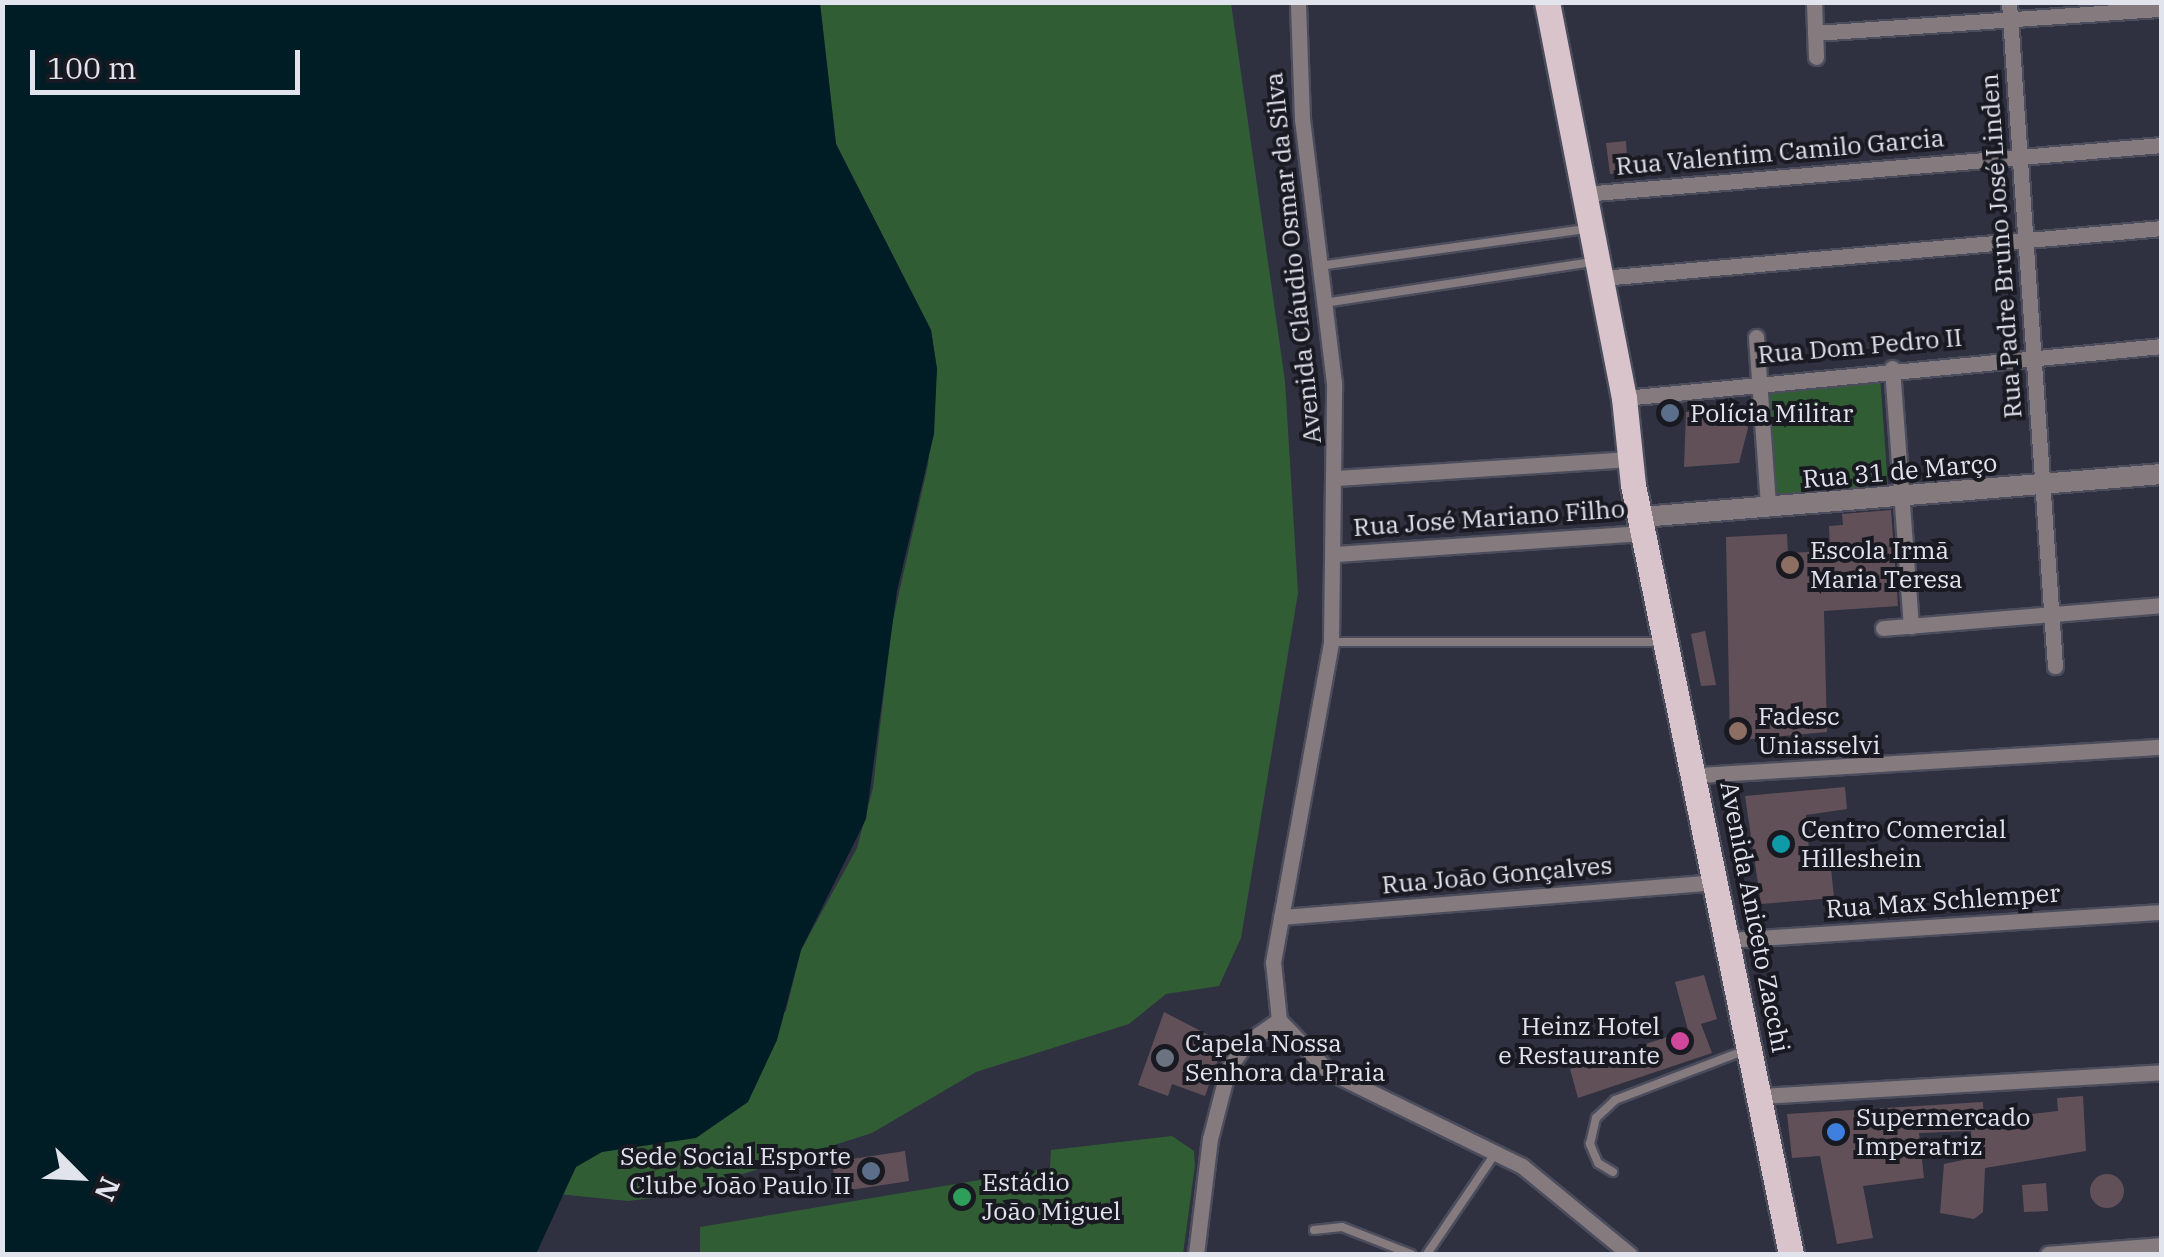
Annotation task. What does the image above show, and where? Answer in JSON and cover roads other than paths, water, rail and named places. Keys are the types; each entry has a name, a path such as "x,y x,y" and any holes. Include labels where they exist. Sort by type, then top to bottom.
{"main road":[{"name":"Avenida Aniceto Zacchi","path":"1547,2 1624,398 1630,460 1698,775 1791,1254"}],"street":[{"name":"Avenida Cláudio Osmar da Silva","path":"1279,1020 1272,977 1331,642 1336,554 1336,478 1298,2"},
{"path":"1814,2 1816,57"},
{"path":"1816,32 2010,11 2162,9"},
{"name":"Rua Padre Bruno José Linden","path":"2010,11 2055,666"},
{"name":"Rua Valentim Camilo Garcia","path":"1583,194 2162,145"},
{"path":"1599,270 2162,228"},
{"path":"1756,338 1768,506"},
{"name":"Rua Dom Pedro II","path":"1624,398 1760,379 2162,346"},
{"path":"1892,368 1911,626"},
{"path":"1336,478 1630,460"},
{"name":"Rua 31 de Março","path":"1644,525 1768,506 2162,474"},
{"name":"Rua José Mariano Filho","path":"1336,554 1644,525"},
{"path":"1883,628 2162,606"},
{"path":"1698,775 2162,747"},
{"name":"Rua João Gonçalves","path":"1281,917 1716,882"},
{"name":"Rua Max Schlemper","path":"1727,940 2162,912"},
{"path":"1196,1254 1210,1139 1228,1069 1246,1043 1279,1020 1328,1072 1496,1152 1540,1178 1629,1254"},
{"path":"1761,1096 2162,1072"},
{"path":"2048,1254 2162,1245"}],"lane":[{"path":"1319,266 1590,228"},
{"path":"1324,304 1599,270"},
{"path":"1331,642 1669,642"},
{"path":"1613,1172 1598,1164 1590,1144 1596,1118 1615,1100 1750,1049"},
{"path":"1427,1254 1496,1152"},
{"path":"1314,1230 1342,1227 1411,1254"}],"water":[{"path":"2,3 820,3 836,144 931,330 937,369 934,434 897,591 866,819 801,950 777,1040 748,1102 696,1138 602,1152 576,1167 536,1254 3,1254"}],"place":[{"name":"Polícia Militar","path":"1670,413"},
{"name":"Escola Irmã Maria Teresa","path":"1790,565"},
{"name":"Fadesc Uniasselvi","path":"1738,731"},
{"name":"Centro Comercial Hilleshein","path":"1781,844"},
{"name":"Heinz Hotel e Restaurante","path":"1680,1041"},
{"name":"Capela Nossa Senhora da Praia","path":"1165,1058"},
{"name":"Supermercado Imperatriz","path":"1836,1132"},
{"name":"Sede Social Esporte Clube João Paulo II","path":"871,1171"},
{"name":"Estádio João Miguel","path":"962,1197"}]}
